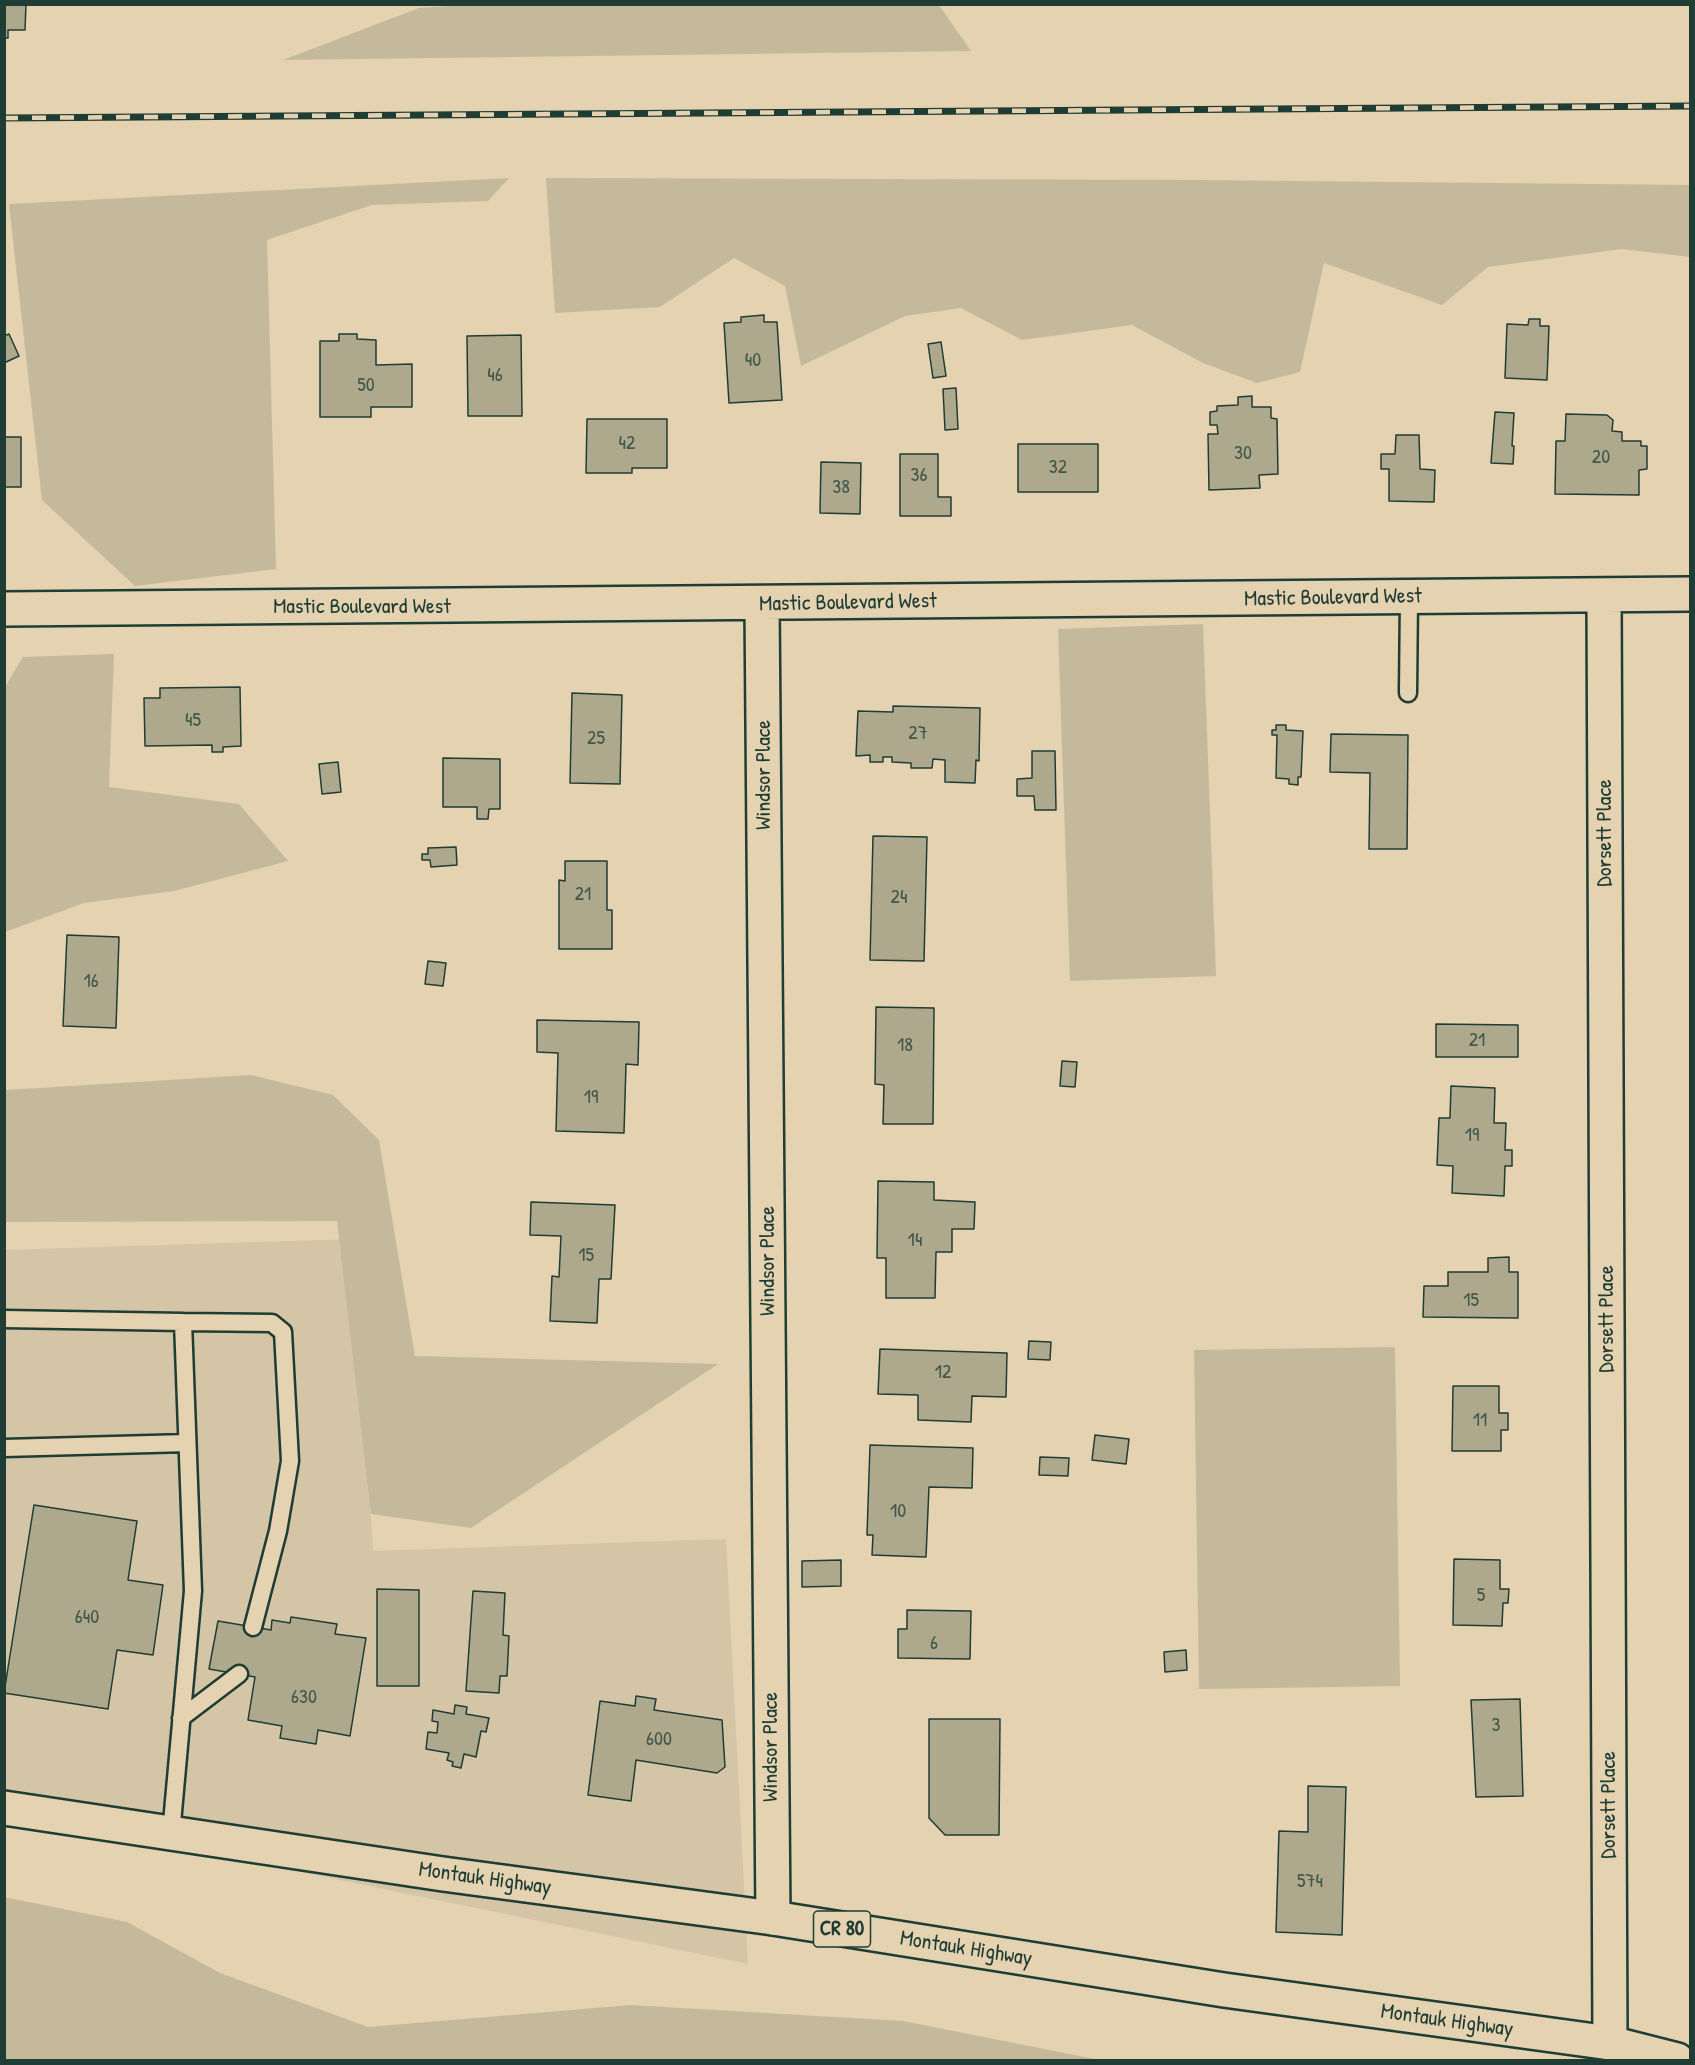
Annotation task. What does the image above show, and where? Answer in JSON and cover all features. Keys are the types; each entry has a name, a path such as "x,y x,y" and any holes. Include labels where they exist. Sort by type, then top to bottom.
{"street":[{"name":"Dorsett Place","path":"1604,594 1610,2043"},
{"name":"Mastic Boulevard West","path":"4,609 1690,594"},
{"name":"Windsor Place","path":"762,604 773,1918"},
{"name":"Montauk Highway","path":"4,1808 443,1874 773,1918 1224,1990 1610,2043 1677,2061"}],"lane":[{"path":"1408,597 1408,693"},
{"path":"4,1319 272,1323 283,1332 290,1461 278,1531 253,1627"},
{"path":"171,1834 193,1591 183,1322"},
{"path":"4,1448 187,1443"},
{"path":"182,1718 239,1674"}],"shaded area":[{"path":"463,5 939,5 971,51 283,60 419,8"},
{"path":"509,178 488,201 372,205 267,240 276,569 135,586 42,500 9,204"},
{"path":"546,178 1197,180 1690,185 1690,257 1621,249 1488,267 1442,305 1324,263 1300,372 1257,383 1203,363 1132,325 1022,340 961,308 905,316 801,366 785,286 734,258 660,307 555,313"},
{"path":"1203,624 1216,976 1070,981 1058,629"},
{"path":"114,654 109,787 239,804 288,861 174,891 84,903 5,932 5,687 23,657"},
{"path":"251,1075 333,1095 379,1140 415,1356 718,1364 471,1528 371,1514 337,1221 5,1222 5,1090"},
{"path":"354,1239 373,1551 726,1539 748,1964 5,1811 4,1250"},
{"path":"1395,1347 1400,1686 1199,1689 1194,1350"},
{"path":"4,1897 127,1922 220,1973 368,2027 631,2005 903,2021 1100,2060 5,2060"}],"building":[{"path":"4,4 26,4 25,30 8,30 8,38 4,38"},
{"path":"764,315 764,322 777,322 782,400 729,403 724,323 741,322 741,317"},
{"path":"1529,319 1540,319 1540,326 1549,326 1547,380 1505,378 1507,324 1528,325"},
{"path":"9,334 19,356 4,363 4,336"},
{"path":"339,334 357,334 357,339 376,340 376,365 412,364 412,407 371,407 371,417 320,417 320,341 339,341"},
{"path":"521,335 522,416 468,416 467,336"},
{"path":"941,342 946,376 933,378 928,344"},
{"path":"956,388 958,429 945,430 943,389"},
{"path":"1252,396 1252,407 1271,407 1271,418 1277,419 1278,474 1259,475 1260,488 1209,490 1208,434 1218,434 1217,425 1210,425 1210,412 1217,411 1217,406 1238,405 1238,397"},
{"path":"1495,412 1514,413 1513,464 1491,463"},
{"path":"1566,414 1607,415 1613,420 1612,431 1622,432 1622,441 1641,441 1641,446 1647,446 1647,469 1639,470 1639,495 1555,494 1556,441 1565,441"},
{"path":"587,419 667,419 667,468 632,468 632,473 586,473"},
{"path":"1396,435 1419,435 1420,469 1435,470 1434,502 1389,501 1389,469 1381,469 1381,454 1395,454"},
{"path":"4,437 21,437 21,487 4,487"},
{"path":"1018,444 1098,444 1098,492 1018,492"},
{"path":"900,454 938,454 938,497 951,497 951,516 900,516"},
{"path":"821,462 861,463 860,514 820,513"},
{"path":"240,687 241,746 223,747 223,752 212,752 212,745 145,746 144,698 160,698 160,688"},
{"path":"572,693 622,695 620,784 570,783"},
{"path":"893,706 980,708 979,761 976,760 975,783 945,782 945,760 933,759 932,768 911,768 911,763 892,762 892,757 883,757 883,762 870,762 870,755 856,756 858,711 893,712"},
{"path":"1276,725 1286,725 1286,730 1303,731 1301,777 1298,777 1298,785 1289,784 1289,779 1276,778 1277,735 1272,735 1272,730 1276,730"},
{"path":"1331,734 1408,735 1407,849 1369,849 1370,773 1330,772"},
{"path":"1032,751 1055,751 1056,810 1035,810 1034,796 1017,796 1017,779 1032,778"},
{"path":"443,758 500,759 500,809 489,809 488,819 477,819 477,807 443,807"},
{"path":"338,762 341,792 322,794 319,764"},
{"path":"873,836 927,837 924,961 870,960"},
{"path":"456,847 457,865 431,867 430,860 422,860 422,854 428,854 428,848"},
{"path":"565,861 607,861 607,910 612,910 612,949 559,949 559,880 565,881"},
{"path":"67,935 119,937 116,1028 63,1026"},
{"path":"428,961 446,963 443,986 425,984"},
{"path":"876,1007 934,1008 933,1124 883,1124 884,1085 875,1084"},
{"path":"537,1020 639,1022 638,1065 626,1064 624,1133 556,1131 558,1053 537,1052"},
{"path":"1436,1024 1518,1025 1518,1057 1436,1057"},
{"path":"1062,1061 1077,1062 1075,1087 1060,1086"},
{"path":"1451,1086 1495,1088 1494,1123 1506,1123 1505,1150 1512,1150 1512,1166 1505,1166 1504,1196 1452,1193 1453,1166 1437,1165 1439,1118 1450,1118"},
{"path":"878,1181 934,1182 934,1200 975,1202 974,1229 952,1229 952,1252 936,1252 935,1298 886,1298 886,1258 877,1258"},
{"path":"531,1202 615,1205 611,1279 599,1279 597,1323 550,1321 552,1276 559,1277 561,1236 530,1235"},
{"path":"1509,1257 1509,1272 1518,1272 1518,1318 1423,1317 1424,1286 1448,1286 1448,1272 1488,1272 1488,1258"},
{"path":"1029,1341 1051,1342 1050,1360 1028,1359"},
{"path":"880,1349 1007,1353 1006,1397 972,1396 971,1422 918,1420 918,1395 878,1394"},
{"path":"1453,1386 1499,1386 1499,1413 1508,1413 1508,1430 1501,1430 1501,1451 1452,1451"},
{"path":"1095,1435 1129,1439 1126,1464 1092,1460"},
{"path":"870,1445 973,1448 972,1488 929,1487 926,1557 872,1555 873,1535 867,1535"},
{"path":"1040,1457 1069,1458 1068,1476 1039,1475"},
{"path":"34,1505 137,1521 128,1580 163,1585 153,1655 117,1650 108,1709 4,1693"},
{"path":"1454,1559 1500,1560 1500,1589 1509,1589 1508,1603 1503,1603 1502,1626 1453,1625"},
{"path":"841,1560 841,1586 802,1587 802,1561"},
{"path":"377,1589 419,1590 419,1686 377,1686"},
{"path":"473,1591 505,1593 503,1635 509,1636 507,1676 500,1676 499,1693 466,1691"},
{"path":"907,1610 971,1611 970,1659 898,1658 898,1629 907,1629"},
{"path":"291,1617 337,1624 335,1634 366,1638 350,1736 318,1730 316,1744 280,1738 282,1726 248,1720 255,1677 209,1669 218,1621 271,1630 272,1620 290,1623"},
{"path":"1186,1650 1187,1670 1165,1672 1164,1652"},
{"path":"636,1696 656,1699 654,1710 722,1720 725,1767 717,1773 636,1760 631,1801 588,1795 600,1701 635,1706"},
{"path":"1520,1699 1523,1796 1476,1797 1471,1700"},
{"path":"455,1705 467,1707 466,1714 489,1718 486,1732 481,1731 476,1757 464,1754 461,1768 452,1766 453,1762 447,1760 449,1753 426,1749 428,1732 437,1733 438,1722 432,1721 433,1710 454,1714"},
{"path":"929,1719 1000,1719 999,1835 945,1835 929,1818"},
{"path":"1308,1786 1346,1787 1342,1935 1276,1932 1279,1831 1308,1832"}],"railway":[{"path":"4,118 1690,106"}]}
